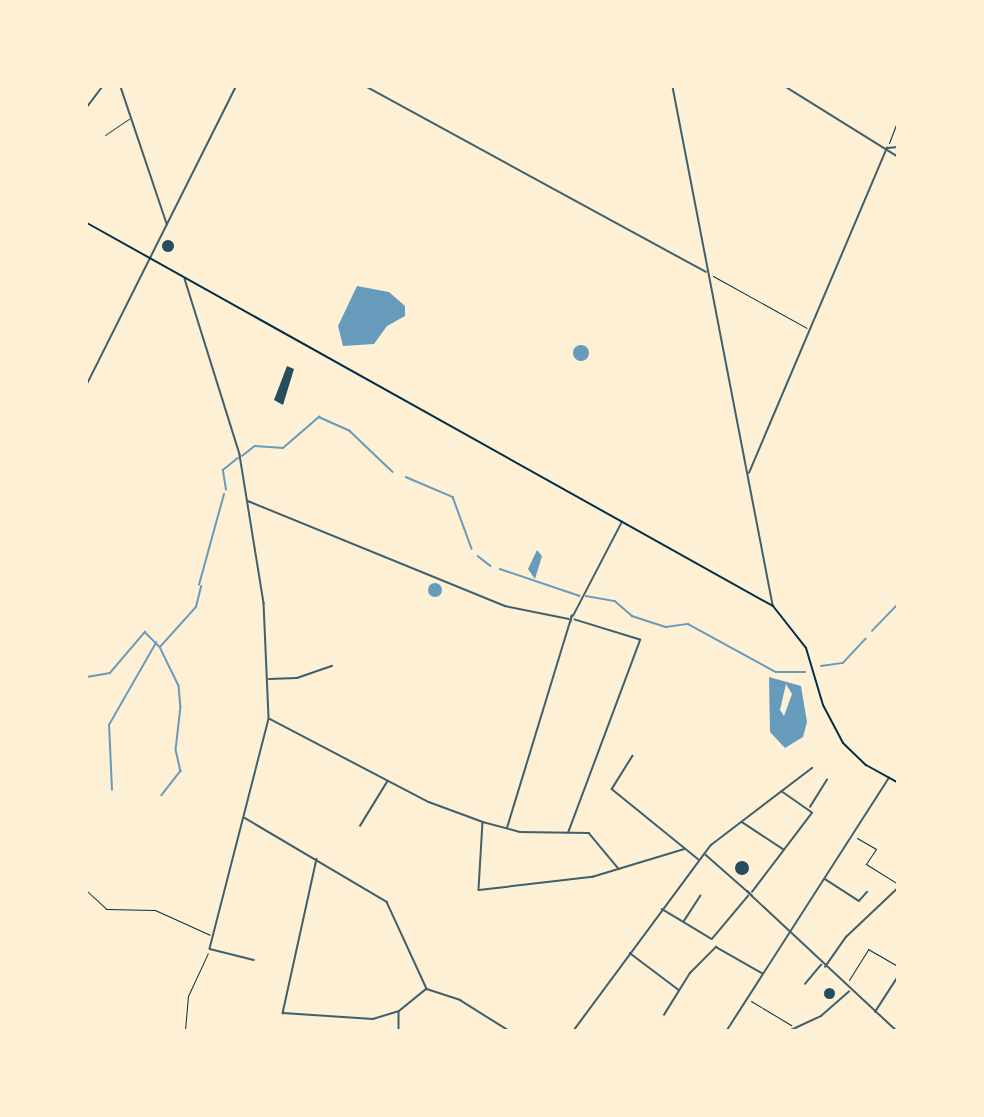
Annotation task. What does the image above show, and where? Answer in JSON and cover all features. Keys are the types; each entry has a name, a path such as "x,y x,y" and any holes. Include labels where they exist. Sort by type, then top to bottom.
{"main road":[{"path":"87,223 773,606 806,648 839,736 860,760 897,782"}],"street":[{"path":"87,107 102,87"},
{"path":"121,87 167,224"},
{"path":"87,384 236,87"},
{"path":"368,87 706,272"},
{"path":"673,87 706,272 773,606"},
{"path":"786,87 897,156"},
{"path":"887,148 897,147"},
{"path":"748,475 887,148"},
{"path":"185,279 240,455 264,603 269,719 210,949 254,960"},
{"path":"248,501 505,606 569,619 574,618 640,640 568,833"},
{"path":"507,829 571,622 622,521"},
{"path":"268,679 297,678 332,666"},
{"path":"269,719 388,781 483,822 507,829 591,834 619,869"},
{"path":"633,756 612,789 699,860"},
{"path":"574,1030 704,854 741,821 812,768"},
{"path":"727,1030 889,778"},
{"path":"752,896 752,891 807,824 809,807 828,780"},
{"path":"360,826 388,781"},
{"path":"782,791 809,807"},
{"path":"245,817 390,904 427,989 460,1000 508,1030"},
{"path":"741,821 784,850"},
{"path":"483,822 477,889 544,885 619,869 685,849"},
{"path":"662,909 712,939 748,896 748,892 704,854"},
{"path":"316,859 283,1013 373,1019 399,1011 427,989"},
{"path":"824,879 859,901 867,892"},
{"path":"825,968 846,937 897,889"},
{"path":"748,892 752,891"},
{"path":"684,922 700,896"},
{"path":"748,896 752,896 844,986 896,1030"},
{"path":"664,1015 679,990 716,947 763,974"},
{"path":"629,953 679,990"},
{"path":"805,984 821,964"},
{"path":"875,1012 897,978"},
{"path":"791,1030 821,1016 850,991"},
{"path":"399,1011 399,1030"}],"lane":[{"path":"105,135 131,118"}],"path":[{"path":"887,148 897,122"},
{"path":"706,272 809,329"},
{"path":"853,835 876,849 866,864 897,883"},
{"path":"87,891 106,909 155,910 215,936"},
{"path":"185,1030 188,996 210,949"},
{"path":"844,986 868,949 897,966"},
{"path":"747,999 796,1028"}],"water":[{"path":"357,286 389,292 405,306 405,316 387,326 374,344 343,346 338,326"},
{"path":"581,345 587,347 589,353 587,359 581,361 575,359 573,353 575,347"},
{"path":"537,550 542,556 535,579 528,569"},
{"path":"435,583 440,585 442,590 440,595 435,597 430,595 428,590 430,585"},
{"path":"769,677 801,686 807,722 803,737 785,748 770,732","holes":["786,684 792,694 784,716 780,710"]}],"building":[{"path":"168,240 174,246 168,252 162,246"},
{"path":"287,366 294,369 283,405 274,400"},
{"path":"739,861 745,861 749,868 745,875 739,875 735,871 735,865"},
{"path":"829,988 833,989 833,997 829,998 825,997 824,993 825,989"}],"waterway":[{"path":"242,456 255,446 283,448 319,417 350,431 393,472"},
{"path":"226,490 223,470 238,458"},
{"path":"406,477 453,497 472,549"},
{"path":"199,585 224,494"},
{"path":"478,556 491,566"},
{"path":"500,569 580,596"},
{"path":"87,677 110,673 145,632 160,647 196,607 201,587"},
{"path":"586,596 615,601 632,616 666,627 688,624 776,672 805,672"},
{"path":"872,631 897,605"},
{"path":"821,666 843,663 865,639"},
{"path":"112,790 109,725 156,643"},
{"path":"160,647 179,686 181,707 176,750 181,771 162,795"}]}
